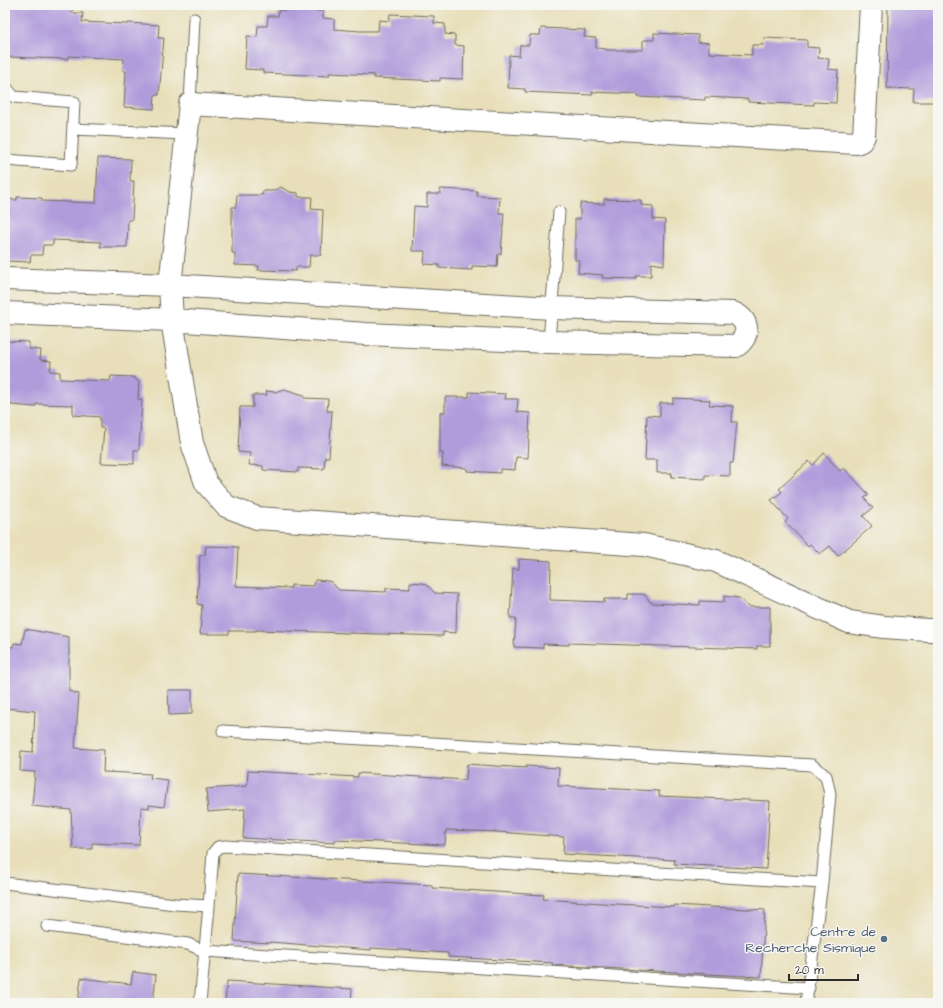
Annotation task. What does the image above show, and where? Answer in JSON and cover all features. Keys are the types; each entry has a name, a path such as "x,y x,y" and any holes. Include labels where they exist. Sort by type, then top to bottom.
{"street":[{"path":"870,5 864,136 861,141 856,143 190,104 170,285 172,320 192,443 206,483 226,506 257,518 644,545 716,561 849,622 884,627 938,630"},
{"path":"5,279 170,285 551,308 732,313 738,315 743,320 746,325 746,331 745,338 736,346 549,342 366,334 172,320 5,313"}],"lane":[{"path":"190,104 194,19"},
{"path":"5,86 14,97 74,102 71,165 5,160"},
{"path":"73,129 186,134"},
{"path":"549,342 559,212"},
{"path":"224,731 812,765 826,776 830,794 822,883 806,1003"},
{"path":"200,1003 213,853 218,847 225,846 822,883"},
{"path":"5,883 175,904 209,906"},
{"path":"47,926 188,944 204,951 809,988"}],"building":[{"path":"6,5 73,5 72,13 83,13 82,22 159,25 158,38 164,38 159,95 155,95 154,109 124,107 126,71 123,71 124,59 68,56 68,59 5,57"},
{"path":"888,6 938,8 938,102 913,102 914,89 887,88"},
{"path":"279,10 323,11 323,18 334,19 334,29 360,31 378,31 379,20 389,21 390,14 434,16 434,23 445,24 445,34 455,35 455,45 464,46 463,79 440,78 440,81 374,78 374,75 329,73 329,76 263,73 263,70 245,69 247,36 257,37 258,26 267,26 268,16 278,16"},
{"path":"541,28 585,30 584,37 596,38 596,48 606,50 643,50 643,40 654,40 654,33 698,35 698,42 709,43 709,53 752,55 752,45 763,45 764,38 807,40 807,47 819,48 818,58 829,59 828,69 838,70 836,103 814,102 814,105 748,102 748,99 705,97 705,100 638,97 638,94 592,92 592,95 525,92 525,89 508,88 509,55 519,56 520,45 529,45 530,35 540,35"},
{"path":"98,158 131,159 130,181 134,181 132,220 128,220 127,247 100,247 101,242 53,240 53,245 43,245 42,255 31,255 30,262 5,261 5,199 17,200 17,197 42,198 42,201 96,203"},
{"path":"281,187 290,192 298,193 298,197 312,197 311,209 323,210 321,255 310,255 309,267 296,267 296,271 258,270 259,266 235,265 235,253 232,253 232,207 236,207 237,195 262,195 263,191 272,191"},
{"path":"440,189 477,191 477,196 500,197 499,213 504,213 501,254 498,254 497,267 472,266 472,270 439,268 439,265 424,264 425,251 412,251 414,206 427,207 427,194 440,194"},
{"path":"604,199 641,200 641,205 653,206 653,219 665,220 664,265 651,263 651,276 636,276 636,279 602,278 603,275 578,273 579,260 575,260 575,219 580,219 580,203 604,204"},
{"path":"5,341 29,342 29,349 41,350 40,360 51,361 50,371 60,372 60,379 110,381 111,376 133,377 139,382 138,399 142,400 139,450 134,450 134,464 101,463 104,428 100,428 100,417 73,415 73,405 36,404 36,407 11,405 11,403 5,402"},
{"path":"284,389 304,395 304,398 328,399 327,411 332,411 329,457 325,457 324,469 298,468 298,472 263,470 263,466 249,465 250,453 238,452 240,407 253,407 253,395 267,395 266,391 275,392"},
{"path":"469,392 506,394 505,399 518,399 517,412 530,413 528,458 516,457 515,470 500,469 500,473 467,471 467,468 442,466 443,453 440,453 440,412 445,412 445,397 469,397"},
{"path":"673,398 710,400 709,405 733,406 732,422 737,422 733,463 730,463 730,476 705,475 705,479 671,477 672,473 657,473 657,460 645,460 647,415 660,416 660,403 673,403"},
{"path":"824,453 840,471 844,468 869,495 864,498 873,508 863,516 872,526 838,556 830,546 820,554 810,544 808,546 785,522 788,519 771,500 782,492 779,489 809,461 813,465"},
{"path":"206,546 238,547 236,586 291,588 291,585 314,586 315,580 331,582 339,590 386,592 386,588 410,589 410,582 426,584 435,593 457,594 456,633 443,632 443,636 256,630 229,631 229,634 200,634 202,605 197,604 200,555 205,555"},
{"path":"519,559 551,561 550,600 605,602 604,599 628,599 628,594 641,594 645,595 651,603 700,605 700,601 724,602 724,596 739,598 749,607 770,607 770,646 757,646 757,649 569,643 569,645 543,644 543,648 514,647 516,618 510,618 513,568 519,569"},
{"path":"25,629 69,637 69,691 79,694 75,748 104,750 103,772 151,774 150,778 168,780 164,807 149,805 149,808 141,807 139,845 92,843 92,849 73,849 71,810 32,806 35,772 20,771 21,751 33,752 35,711 5,708 5,646 13,647 14,643 22,644"},
{"path":"168,690 192,690 192,714 169,715"},
{"path":"467,764 526,768 526,766 559,768 558,786 659,791 659,796 770,801 766,869 674,864 675,860 563,854 564,837 498,832 446,830 445,845 335,840 335,843 243,838 245,809 208,812 206,789 247,786 248,771 358,777 358,773 466,780"},
{"path":"238,874 432,885 432,888 544,895 543,899 616,904 674,907 674,905 765,910 761,977 552,965 553,963 448,957 448,953 371,948 371,950 270,942 234,941"},
{"path":"133,972 156,975 153,1003 78,1003 81,978 131,984"},
{"path":"227,981 352,989 351,1003 225,1003"}],"place":[{"name":"Centre de Recherche Sismique","path":"884,939"}]}
